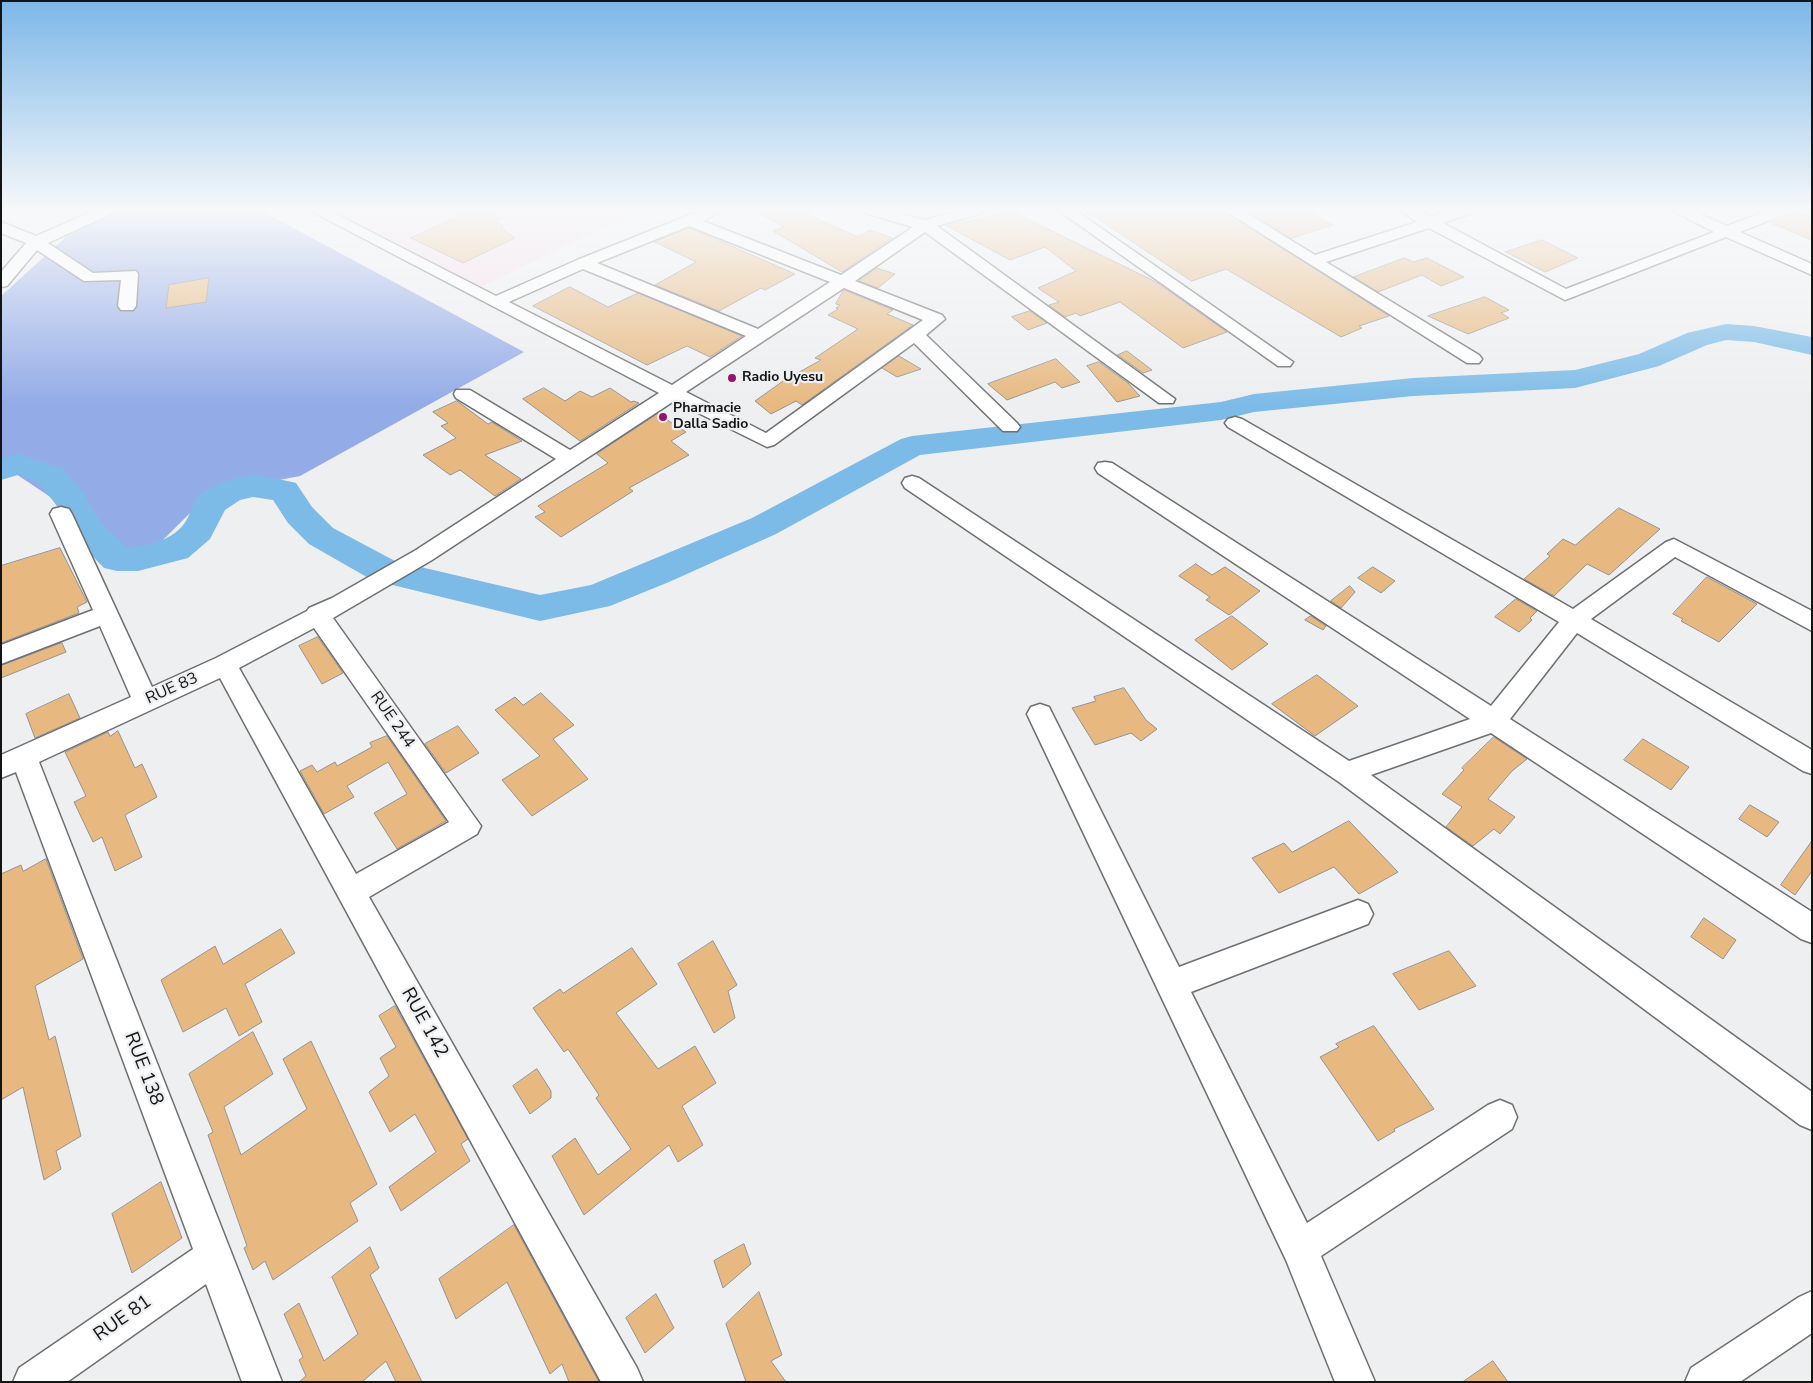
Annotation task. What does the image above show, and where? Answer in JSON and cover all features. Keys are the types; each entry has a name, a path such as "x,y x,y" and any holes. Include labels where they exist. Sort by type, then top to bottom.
{"street":[{"path":"85,275 90,278 125,275"},
{"path":"127,306 130,275"},
{"path":"442,275 767,441 936,319 824,275"},
{"path":"496,302 557,275"},
{"path":"610,275 761,336"},
{"name":"RUE 83","path":"13,762 225,665 317,614 340,604 424,555 854,275"},
{"path":"1001,275 1166,400"},
{"path":"1158,275 1284,362"},
{"path":"1335,275 1473,359"},
{"path":"1527,275 1565,295 1618,275"},
{"path":"915,334 1010,428"},
{"path":"463,394 571,460"},
{"path":"1235,423 1574,620 1812,763"},
{"path":"1105,468 1812,929"},
{"path":"912,483 1346,773 1491,876 1664,1006 1812,1113"},
{"path":"61,514 146,701"},
{"path":"1346,773 1493,722 1574,620 1674,547 1812,622"},
{"path":"1,655 106,614"},
{"name":"RUE 244","path":"317,614 467,826 351,892"},
{"name":"RUE 142","path":"225,665 623,1382"},
{"path":"1040,714 1300,1249 1355,1382"},
{"name":"RUE 138","path":"13,762 214,1257 262,1382"},
{"path":"1172,985 1358,914"},
{"path":"1300,1249 1500,1117"},
{"name":"RUE 81","path":"33,1382 214,1257"},
{"path":"1705,1382 1812,1310"}],"shaded area":[{"path":"25,275 380,275 524,352 300,476 210,493 161,542 131,551 16,474 1,477 1,296"},
{"path":"456,275 507,275 481,287"}],"building":[{"path":"674,275 794,275 765,290 761,288 719,311 655,285"},
{"path":"868,275 894,275 878,288 859,281"},
{"path":"1068,275 1141,275 1156,282 1227,332 1183,348 1120,302 1080,316 1076,313 1065,317 1049,305 1059,302 1038,288"},
{"path":"1182,275 1210,275 1192,281"},
{"path":"1235,275 1324,275 1389,316 1359,326 1362,328 1341,337"},
{"path":"1361,275 1459,275 1464,277 1441,286 1422,275 1378,292 1354,277"},
{"path":"209,278 206,302 166,308 169,285"},
{"path":"570,287 608,307 638,293 742,336 710,357 687,346 647,365 533,306"},
{"path":"844,290 893,310 887,314 913,325 802,405 796,401 771,414 755,401 783,381 821,360 815,358 858,329 828,315 838,309 836,308 840,305 836,304"},
{"path":"1485,297 1509,310 1501,313 1509,318 1468,334 1428,316"},
{"path":"1030,311 1047,323 1028,330 1012,317"},
{"path":"1127,351 1152,370 1143,373 1118,355"},
{"path":"899,356 921,369 897,377 882,368"},
{"path":"1056,359 1080,382 1062,388 1055,382 1007,400 988,384"},
{"path":"1099,362 1128,383 1140,396 1117,402 1087,366"},
{"path":"544,388 565,401 580,391 592,397 610,388 631,402 639,403 580,441 523,399"},
{"path":"457,401 488,424 492,422 522,441 485,455 521,479 495,496 460,470 450,475 423,455 456,438 441,426 448,423 433,412"},
{"path":"658,414 686,432 671,441 689,455 629,488 633,491 561,537 535,517 545,512 538,506 608,463 597,454"},
{"path":"1619,508 1660,529 1609,575 1587,564 1554,596 1524,579 1550,556 1547,554 1563,539 1575,545"},
{"path":"60,548 87,602 77,607 79,613 1,643 1,566"},
{"path":"1196,564 1212,575 1225,567 1260,591 1229,615 1206,600 1210,597 1179,576"},
{"path":"1373,567 1395,581 1381,593 1358,578"},
{"path":"1707,577 1757,604 1719,642 1681,621 1683,619 1673,614"},
{"path":"1350,586 1355,592 1341,608 1331,601"},
{"path":"1516,599 1537,611 1530,618 1532,620 1519,632 1495,617"},
{"path":"1232,616 1268,644 1232,670 1195,640"},
{"path":"1311,616 1326,626 1323,630 1305,620"},
{"path":"318,637 343,673 322,684 299,646"},
{"path":"62,643 66,652 1,678 1,666"},
{"path":"1317,675 1358,706 1315,736 1272,704"},
{"path":"1124,688 1146,720 1157,729 1141,741 1131,733 1095,745 1072,708 1096,701 1094,697"},
{"path":"541,693 574,725 553,739 588,779 532,816 502,780 540,756 495,710 515,697 523,705"},
{"path":"69,694 80,718 35,738 26,714"},
{"path":"458,726 479,753 446,773 425,744"},
{"path":"118,731 135,768 142,764 157,797 125,815 142,857 115,871 102,837 93,842 74,802 86,796 65,752 108,732 110,736"},
{"path":"387,736 446,821 397,849 374,813 407,794 388,762 347,786 354,797 324,814 300,771 312,765 317,772 335,762 337,766 372,747 370,743"},
{"path":"1494,737 1527,759 1512,771 1488,799 1515,817 1500,834 1494,829 1473,846 1446,827 1462,807 1442,794 1464,770 1462,768"},
{"path":"1643,739 1689,767 1671,790 1624,760"},
{"path":"1750,805 1779,822 1767,837 1739,819"},
{"path":"1349,821 1398,872 1359,894 1334,867 1279,893 1252,858 1284,843 1292,852"},
{"path":"1812,841 1812,871 1795,895 1781,885"},
{"path":"46,859 83,959 35,986 49,1040 55,1036 81,1136 56,1151 61,1169 44,1180 23,1087 1,1100 1,874 21,865 23,871"},
{"path":"1704,918 1736,940 1723,959 1691,937"},
{"path":"281,929 295,953 245,984 262,1022 239,1036 226,1008 183,1032 161,980 215,946 223,964"},
{"path":"713,941 737,985 728,991 735,1018 714,1033 678,964"},
{"path":"632,948 657,984 616,1013 658,1069 695,1046 716,1083 682,1106 703,1145 678,1162 669,1145 584,1215 552,1156 575,1138 598,1175 631,1149 596,1098 599,1095 568,1049 564,1052 533,1008 560,989 563,993"},
{"path":"1449,951 1476,986 1419,1010 1393,974"},
{"path":"395,1006 468,1139 461,1144 470,1161 401,1211 389,1187 436,1152 415,1114 390,1132 369,1092 389,1076 380,1058 396,1047 379,1016"},
{"path":"1374,1026 1434,1109 1394,1129 1395,1131 1378,1141 1320,1057 1339,1047 1336,1044"},
{"path":"253,1032 273,1074 224,1107 241,1155 307,1109 283,1059 311,1041 377,1184 350,1203 358,1221 273,1280 265,1261 253,1270 244,1248 247,1246 208,1135 213,1132 189,1074"},
{"path":"537,1069 551,1091 551,1098 530,1114 513,1086"},
{"path":"161,1182 182,1238 132,1273 112,1214"},
{"path":"514,1225 599,1382 569,1382 562,1364 550,1374 507,1282 456,1319 439,1279"},
{"path":"744,1244 751,1264 723,1288 714,1261"},
{"path":"370,1247 379,1268 370,1275 422,1382 396,1382 386,1361 362,1382 299,1382 306,1376 299,1360 303,1357 284,1314 299,1303 324,1361 358,1334 332,1277"},
{"path":"759,1292 782,1355 771,1361 786,1382 746,1382 726,1324"},
{"path":"656,1294 674,1328 645,1353 626,1318"},
{"path":"1493,1361 1508,1382 1463,1382"}],"waterway":[{"path":"1,470 18,464 51,476 71,501 88,531 117,559 138,559 176,549 198,531 211,503 229,492 253,486 284,491 300,515 321,536 385,571 540,608 597,597 764,526 912,446 1221,411 1254,403 1413,387 1575,379 1649,360 1697,339 1726,332 1754,334 1812,346"}],"place":[{"name":"Radio Uyesu","path":"732,378"},
{"name":"Pharmacie Dalla Sadio","path":"663,417"}]}
